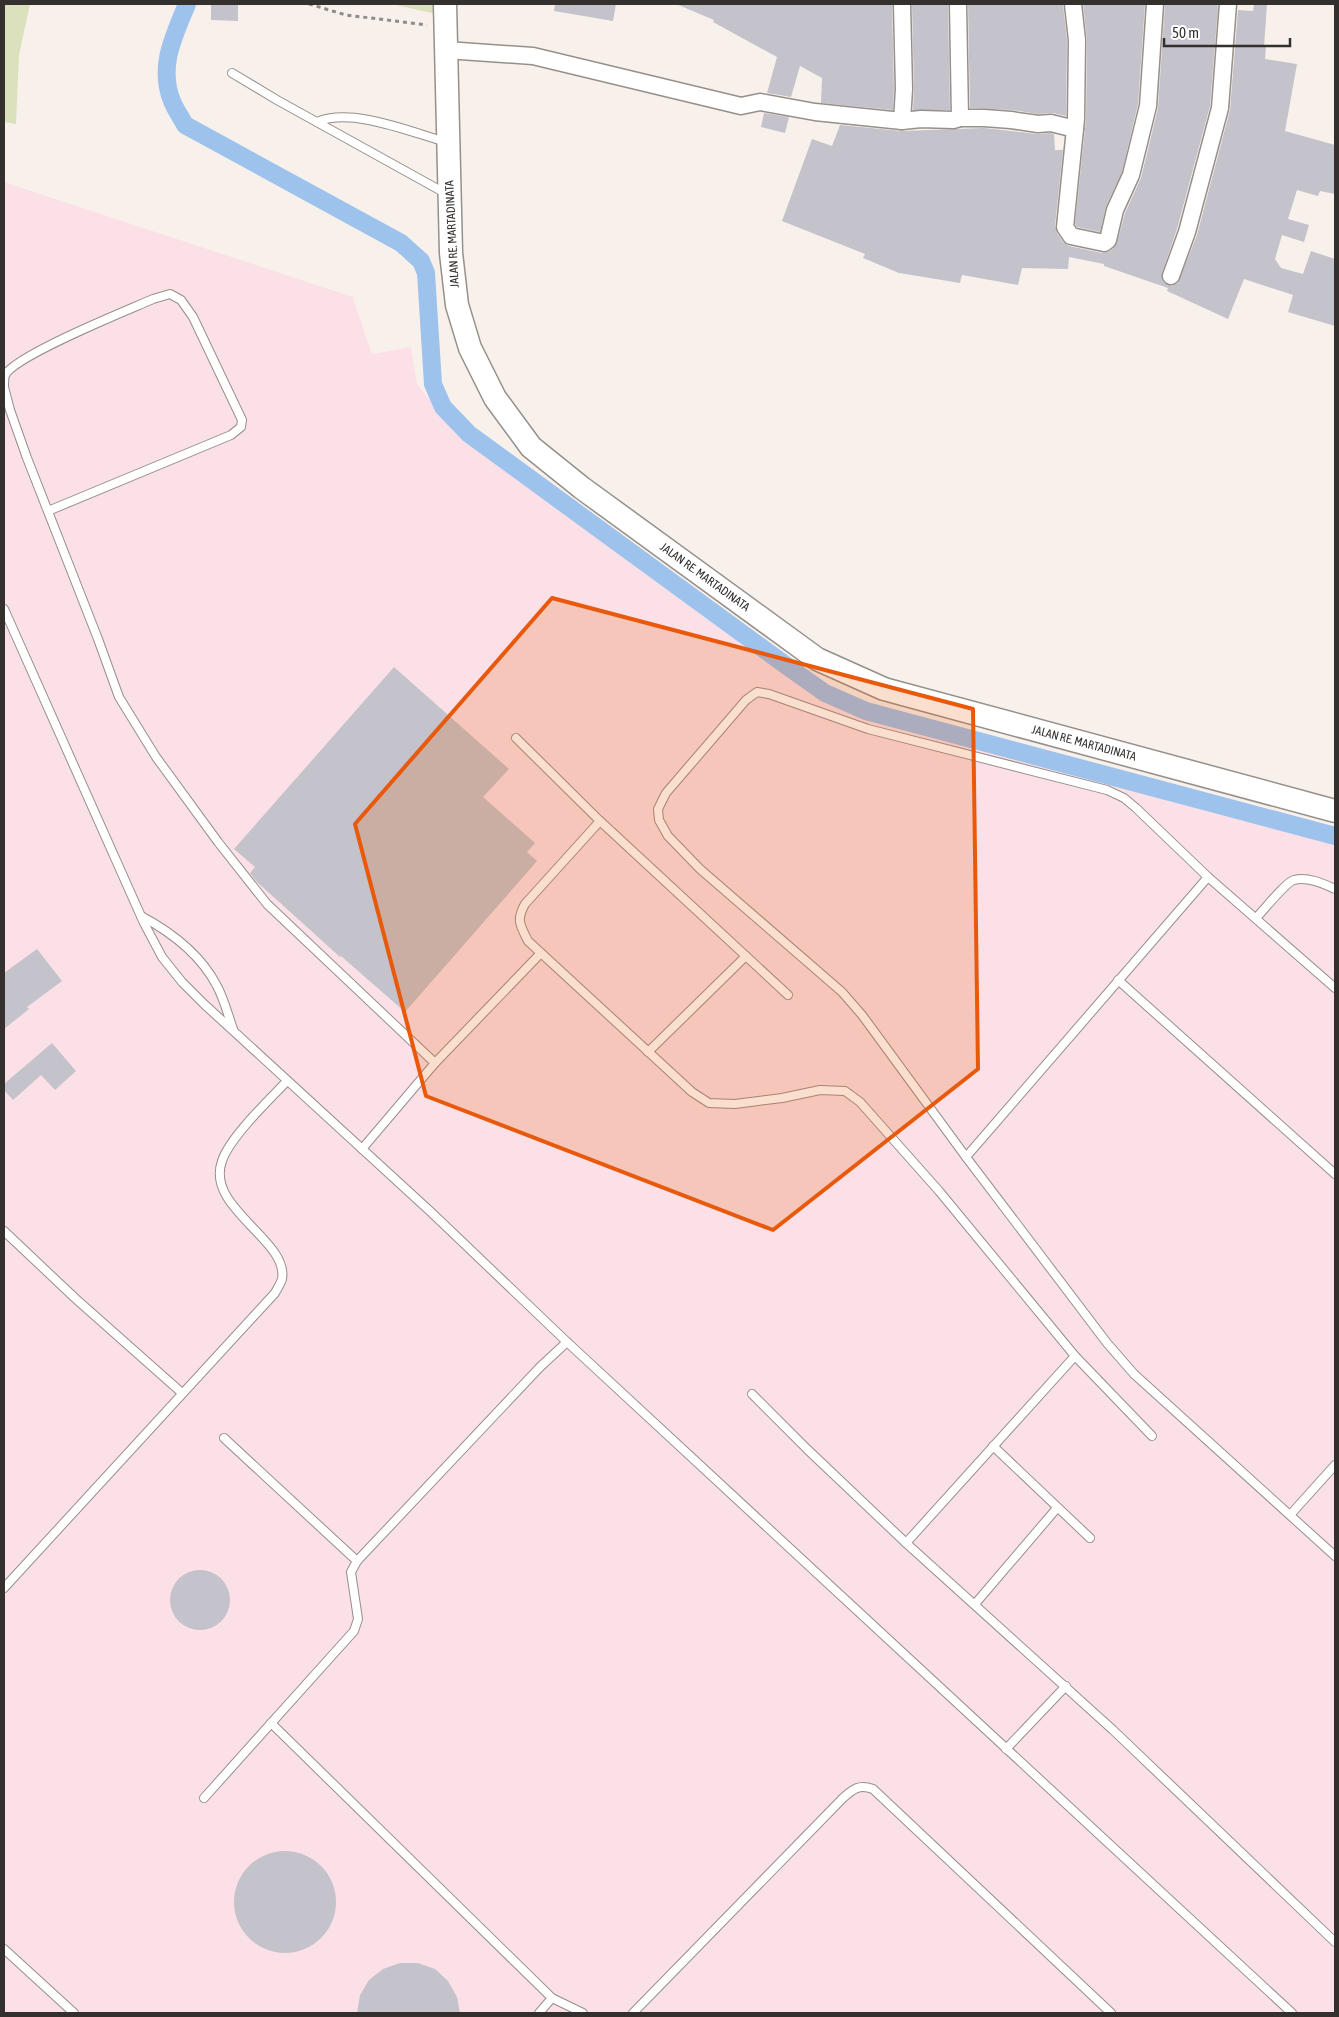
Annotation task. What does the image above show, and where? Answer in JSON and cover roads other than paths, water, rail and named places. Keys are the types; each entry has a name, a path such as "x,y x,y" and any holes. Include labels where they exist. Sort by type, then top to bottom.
{"main road":[{"name":"JALAN RE. MARTADINATA","path":"445,4 450,253 457,305 470,348 495,398 531,447 582,488 817,659 884,689 1335,811"}],"street":[{"path":"902,4 904,89 902,121"},
{"path":"958,4 960,118"},
{"path":"1074,4 1077,40 1075,129 1064,227 1071,236 1106,242 1115,210 1131,175 1148,106 1155,4"},
{"path":"1172,276 1187,232 1220,108 1228,4"},
{"path":"446,50 533,56 741,106 760,102 815,112 902,121 921,119 953,120 960,118 1011,120 1023,123 1051,123 1075,129"}],"lane":[{"path":"232,73 449,195"},
{"path":"317,122 327,117 346,116 362,118 448,143"},
{"path":"48,511 231,435 241,427 242,420 193,317 181,300 170,294 153,299 39,350 15,365 5,376 4,387 12,418 119,697 156,757 218,842 267,904 435,1063"},
{"path":"4,609 142,916 162,957 188,988 432,1213 567,1342 1292,2013"},
{"path":"1335,988 1208,877 1124,798 1107,790 868,729 769,694 757,692 746,700 666,793 658,810 659,820 668,836 700,869 842,992 862,1015 966,1157 1107,1343 1134,1374 1335,1556"},
{"path":"516,738 600,821 788,995"},
{"path":"600,821 525,904 519,915 520,925 528,941 692,1092 709,1103 735,1104 782,1098 820,1090 845,1091 860,1102 932,1183 1075,1356 1152,1436"},
{"path":"966,1157 1208,877"},
{"path":"1256,918 1287,884 1294,880 1324,883 1335,889"},
{"path":"142,916 163,928 204,967 218,986 233,1031"},
{"path":"362,1149 435,1063 540,954"},
{"path":"648,1052 746,956"},
{"path":"1118,980 1335,1174"},
{"path":"4,1588 78,1510 182,1393 275,1293 282,1278 279,1262 271,1249 228,1200 220,1183 221,1161 237,1136 287,1080"},
{"path":"4,1231 76,1299 182,1393"},
{"path":"204,1798 354,1631 358,1620 351,1572 357,1561 540,1367 567,1342"},
{"path":"906,1543 1075,1356"},
{"path":"752,1394 906,1543 1066,1686 1335,1942"},
{"path":"224,1438 357,1561"},
{"path":"993,1446 1090,1538"},
{"path":"1290,1515 1335,1466"},
{"path":"975,1604 1057,1508"},
{"path":"1006,1749 1066,1686"},
{"path":"271,1723 552,1998 582,2013"},
{"path":"633,2013 843,1798 853,1789 863,1786 873,1790 1110,2013"},
{"path":"4,1950 74,2013"},
{"path":"539,2013 552,1998"}],"waterway":[{"path":"187,4 169,51 167,63 168,88 172,101 185,125 401,243 421,261 426,273 433,384 443,407 469,434 791,669 825,693 866,711 1335,836"}]}
